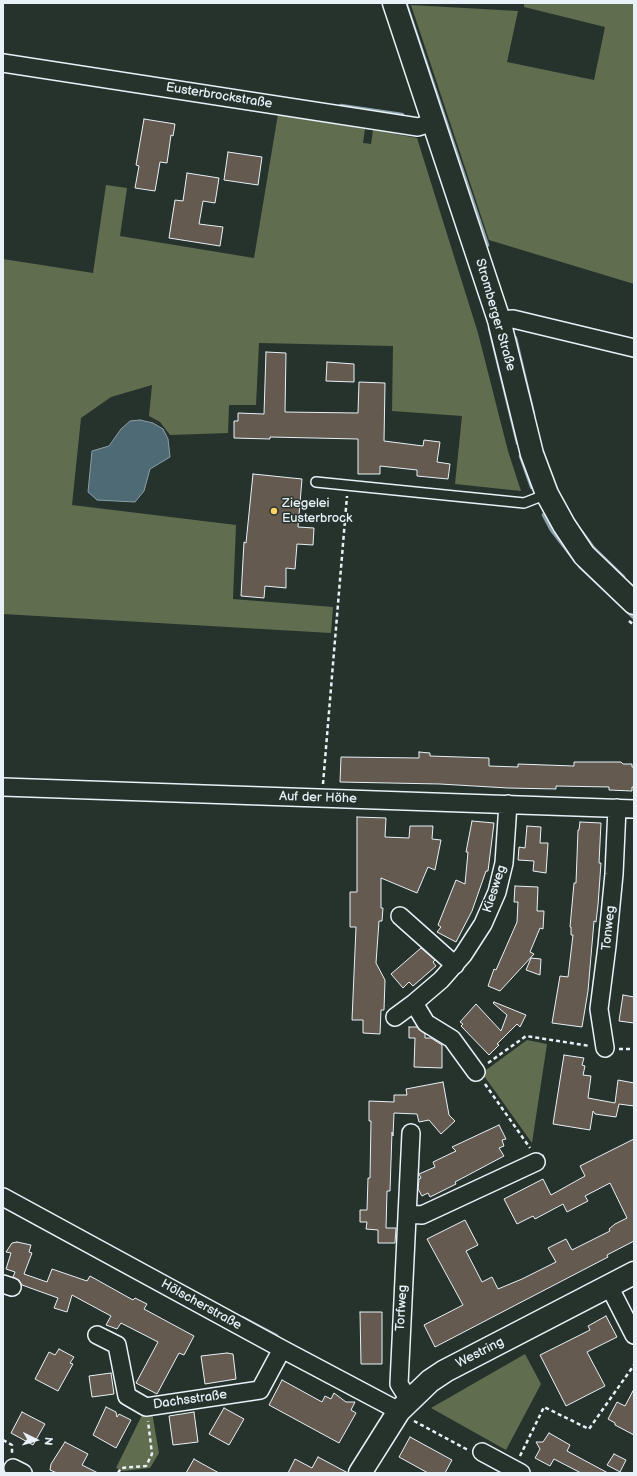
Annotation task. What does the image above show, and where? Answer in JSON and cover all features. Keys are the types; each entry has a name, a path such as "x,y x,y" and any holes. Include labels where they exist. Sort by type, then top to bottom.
{"main road":[{"name":"Stromberger Straße","path":"394,3 500,320 532,454 547,494 564,525 584,556 634,603"},
{"name":"Westring","path":"360,1473 404,1405 445,1371 634,1273"}],"street":[{"name":"Eusterbrockstraße","path":"3,63 418,127 434,122"},
{"path":"500,320 513,319 634,348"},
{"name":"Auf der Höhe","path":"3,787 634,808"},
{"name":"Kiesweg","path":"395,1017 414,1003 455,965 463,956 483,924 496,892 504,863 508,804"},
{"name":"Tonweg","path":"605,1048 598,1008 607,946 613,888 617,808"},
{"path":"400,916 455,965"},
{"path":"414,1003 426,1023 452,1039 476,1072"},
{"name":"Torfweg","path":"404,1405 399,1384 411,1133"},
{"path":"407,1214 422,1215 536,1162"},
{"name":"Hölscherstraße","path":"3,1196 282,1350 404,1405"},
{"path":"609,1286 634,1335"},
{"name":"Dachsstraße","path":"97,1335 117,1345 127,1396 146,1407 260,1390 282,1350"},
{"path":"482,1452 517,1471"}],"lane":[{"path":"316,482 348,484 524,503 547,494"}],"path":[{"path":"322,798 348,484"},
{"path":"536,1162 529,1144 476,1072 526,1036 605,1048"},
{"path":"517,1471 544,1407 589,1429 634,1365"},
{"path":"404,1405 413,1421 472,1452 482,1452"},
{"path":"118,1473 120,1468 146,1466 152,1454 146,1407"}],"green space":[{"path":"524,3 634,3 634,284 489,240 411,5 518,11 507,62 594,80 605,27 524,7"},
{"path":"278,114 365,129 363,143 371,144 373,130 417,138 478,333 508,451 521,491 455,484 462,416 392,411 393,346 259,343 256,405 229,405 228,433 170,435 160,422 149,416 152,385 111,397 81,418 72,505 236,525 233,599 333,607 331,633 3,614 3,259 93,273 106,185 127,188 120,236 254,258"},
{"path":"527,1040 547,1044 532,1143 482,1073"},
{"path":"525,1354 541,1384 506,1450 431,1408"},
{"path":"152,1412 159,1453 150,1468 123,1471 116,1468 143,1413"}],"water":[{"path":"140,420 153,423 163,429 168,439 170,457 150,469 144,491 135,502 97,500 88,492 92,451 109,446 121,429 130,421"}],"building":[{"path":"144,119 175,124 173,136 171,135 167,163 160,162 155,191 135,188 139,166 136,165"},
{"path":"228,152 262,157 258,185 224,180"},
{"path":"187,173 219,178 215,203 203,201 199,224 223,227 220,246 169,238 175,200 183,201"},
{"path":"266,352 286,353 285,412 358,413 359,382 385,383 384,441 423,446 424,440 440,442 437,462 450,464 448,479 417,476 417,470 380,466 380,474 358,474 358,439 270,437 270,439 234,438 234,421 238,421 238,413 264,414"},
{"path":"327,362 354,364 354,382 326,381"},
{"name":"Ziegelei Eusterbrock","path":"253,474 302,479 298,527 314,528 313,545 297,544 295,569 286,568 286,588 265,586 264,598 241,596 244,542 246,543"},
{"path":"419,752 430,753 430,756 489,758 489,766 518,767 518,764 574,766 574,762 621,762 623,764 632,764 632,767 634,767 634,787 632,787 632,791 609,790 609,787 556,786 556,789 440,784 340,782 341,757 419,758"},
{"path":"357,817 386,818 385,837 409,838 410,826 433,826 432,839 441,840 435,870 428,867 417,893 381,878 381,908 383,908 382,921 379,921 376,963 385,980 384,1010 381,1010 380,1034 363,1033 363,1020 352,1020 356,927 350,927 350,892 357,892"},
{"path":"472,821 494,823 488,871 486,871 472,911 456,942 437,932 441,927 438,925 456,880 465,884 468,852 466,852"},
{"path":"580,822 601,823 599,863 601,863 598,905 596,922 594,921 588,991 582,1027 552,1023 560,976 568,977 573,935 571,935 570,927 574,883 576,883 578,830"},
{"path":"527,826 541,827 540,843 548,843 546,873 533,871 534,861 518,860 519,847 525,848"},
{"path":"515,886 538,887 537,911 544,911 543,929 540,928 530,952 534,954 500,991 488,986 494,969 496,970 517,922 518,902 514,902"},
{"path":"421,948 435,960 433,962 436,966 413,986 409,982 403,988 391,974"},
{"path":"531,958 541,959 540,975 526,970"},
{"path":"623,995 634,997 634,1023 619,1021"},
{"path":"494,1002 526,1015 520,1027 517,1024 497,1044 499,1045 489,1055 461,1026 463,1024 460,1022 476,1004 501,1031 507,1015 493,1003"},
{"path":"409,1027 417,1027 425,1034 425,1038 431,1038 442,1045 442,1068 414,1067 415,1038 409,1038"},
{"path":"564,1055 584,1058 582,1065 585,1066 583,1075 591,1076 588,1098 615,1103 618,1080 634,1083 634,1106 619,1104 616,1117 595,1114 593,1111 590,1130 553,1124"},
{"path":"443,1082 449,1115 455,1121 441,1134 429,1120 419,1122 417,1114 394,1113 390,1191 387,1191 386,1228 396,1228 395,1243 378,1243 378,1230 366,1229 367,1222 360,1222 360,1210 367,1210 368,1178 370,1178 371,1121 369,1121 369,1101 394,1102 394,1095 407,1095 406,1089"},
{"path":"499,1125 506,1139 502,1140 504,1146 499,1148 504,1156 455,1182 456,1184 430,1197 428,1193 422,1196 418,1189 419,1179 421,1178 419,1174 435,1167 433,1162 456,1151 452,1147"},
{"path":"634,1139 634,1241 607,1255 608,1257 435,1347 424,1325 463,1305 427,1239 465,1220 478,1245 466,1251 482,1282 492,1277 498,1289 522,1279 556,1262 548,1248 566,1239 572,1250 610,1231 609,1229 615,1224 627,1218 610,1183 585,1196 588,1201 567,1212 563,1204 535,1219 533,1216 517,1224 504,1199 543,1179 551,1195 585,1176 580,1166"},
{"path":"17,1242 31,1245 29,1252 32,1253 24,1274 47,1282 52,1269 87,1281 90,1276 133,1300 135,1298 147,1304 144,1309 194,1336 184,1355 179,1353 157,1394 136,1383 158,1342 121,1323 117,1329 106,1325 111,1316 72,1295 67,1312 54,1308 58,1298 22,1285 19,1280 13,1277 15,1272 6,1269 11,1253 6,1252 12,1243"},
{"path":"360,1312 382,1312 382,1364 361,1364"},
{"path":"606,1316 617,1337 587,1352 605,1386 566,1406 540,1355 590,1330 588,1326"},
{"path":"59,1349 74,1357 70,1363 73,1364 58,1391 35,1379 49,1352 55,1355"},
{"path":"227,1353 233,1354 236,1379 205,1384 201,1356"},
{"path":"111,1373 114,1394 92,1397 89,1376"},
{"path":"282,1380 322,1402 325,1396 331,1399 334,1393 346,1402 355,1402 351,1410 356,1413 339,1443 269,1405"},
{"path":"634,1389 634,1435 615,1425 615,1423 608,1419 617,1402 625,1406"},
{"path":"106,1407 116,1412 117,1417 119,1414 131,1420 116,1448 93,1435"},
{"path":"224,1408 244,1419 229,1445 209,1434"},
{"path":"22,1412 45,1424 33,1445 11,1433"},
{"path":"194,1412 198,1442 173,1445 169,1416"},
{"path":"549,1433 570,1445 567,1451 608,1473 581,1473 554,1459 550,1466 535,1458 540,1449 536,1442 543,1442"},
{"path":"410,1437 452,1460 445,1473 428,1473 399,1457"},
{"path":"65,1442 88,1454 82,1465 98,1473 57,1473 50,1470 51,1464"},
{"path":"614,1454 626,1460 620,1472 607,1465"},
{"path":"318,1457 348,1473 288,1473 295,1459 312,1468"},
{"path":"194,1459 199,1462 219,1473 186,1473"}],"waterway":[{"path":"406,5 487,245"},
{"path":"341,106 402,115"},
{"path":"490,328 518,443"},
{"path":"515,338 533,414"},
{"path":"521,456 532,487"},
{"path":"544,515 552,530 572,556"},
{"path":"582,533 593,548 623,577"},
{"path":"580,566 634,617"},
{"path":"242,1318 276,1336"}],"place":[{"name":"Ziegelei Eusterbrock","path":"274,511"}]}
